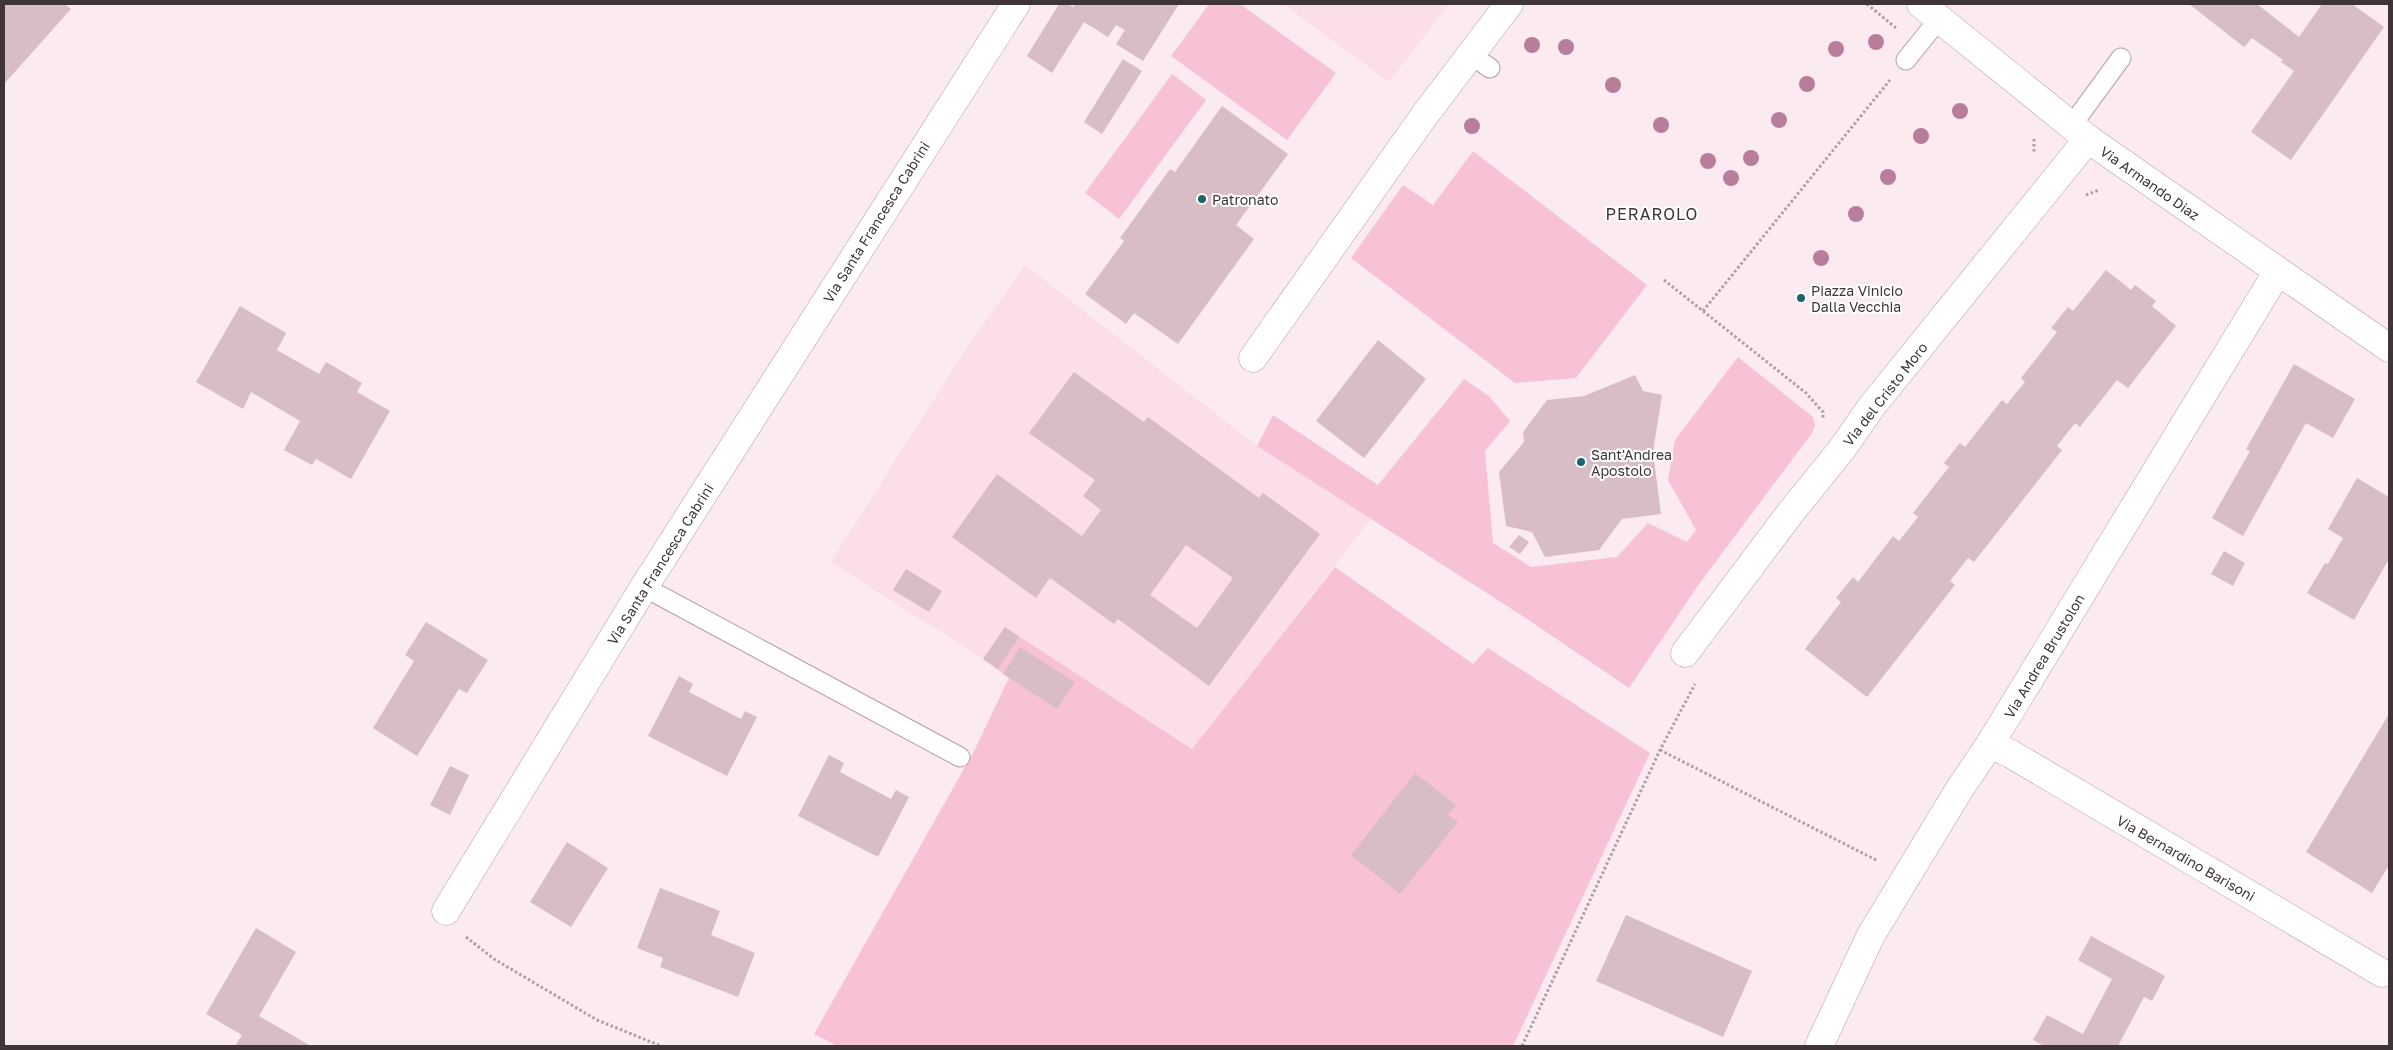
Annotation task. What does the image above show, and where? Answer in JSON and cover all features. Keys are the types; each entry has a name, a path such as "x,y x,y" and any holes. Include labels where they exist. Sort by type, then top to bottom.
{"street":[{"name":"Via Santa Francesca Cabrini","path":"446,911 644,587 1016,4"},
{"path":"1253,358 1424,116 1480,61 1509,4"},
{"name":"Via Armando Diaz","path":"1930,11 2080,132 2389,348"},
{"name":"Via del Cristo Moro","path":"1686,653 2080,132"},
{"name":"Via Andrea Brustolon","path":"1819,1046 1871,935 1954,798 1990,744 2278,271"},
{"name":"Via Bernardino Barisoni","path":"1990,744 2011,754 2382,973"}],"lane":[{"path":"1906,60 1930,11"},
{"path":"2080,132 2121,58"},
{"path":"644,587 960,757"}],"path":[{"path":"1703,311 1906,60"},
{"path":"1664,280 1806,393 1822,412 1824,426"},
{"path":"1522,1046 1660,750 1697,681"},
{"path":"1660,750 1883,864"},
{"path":"446,911 466,937 494,958 597,1020 660,1046"}],"shaded area":[{"path":"1209,4 1240,4 1336,73 1287,140 1171,56"},
{"path":"1283,4 1449,4 1389,82"},
{"path":"1172,74 1206,100 1119,219 1085,193"},
{"path":"1473,151 1647,285 1576,378 1515,383 1351,258 1403,185 1433,205"},
{"path":"1025,265 1257,446 1371,519 1192,749 1005,627 983,659 831,562 964,352"},
{"path":"1738,357 1813,417 1815,425 1812,433 1699,584 1629,688 1521,615 1257,446 1273,415 1378,485 1464,379 1489,396 1510,421 1485,451 1493,543 1531,567 1617,557 1648,523 1687,542 1696,530 1668,480 1675,440"},
{"path":"1335,567 1473,664 1488,648 1650,753 1513,1046 837,1046 814,1034 974,751 1009,678 983,659 1005,627 1192,749"}],"building":[{"path":"4,4 65,4 71,9 4,84"},
{"path":"1059,4 1067,4 1073,7 1076,4 1179,4 1143,61 1116,44 1125,30 1116,25 1108,37 1084,22 1052,73 1027,56"},
{"path":"2189,4 2257,4 2299,37 2322,4 2352,4 2384,27 2291,160 2251,132 2294,71 2281,62 2283,60 2252,38 2244,47"},
{"path":"1123,59 1142,71 1102,134 1084,122"},
{"name":"Patronato","path":"1222,106 1288,154 1236,225 1254,239 1178,344 1134,313 1126,324 1085,294 1124,241 1120,238 1170,169 1175,172"},
{"path":"2106,270 2131,290 2135,285 2156,301 2152,306 2176,326 2128,388 2117,380 2080,427 2075,423 2057,446 2062,450 1974,562 1968,558 1950,581 1955,585 1867,697 1805,649 1841,602 1836,598 1853,577 1858,582 1893,536 1899,541 1918,517 1913,513 1949,467 1944,463 1960,443 1965,447 2002,400 2007,404 2025,382 2021,378 2057,332 2051,328 2068,307 2073,311"},
{"path":"240,306 286,333 277,350 319,374 326,362 362,383 357,392 390,411 351,479 316,459 312,465 284,450 300,421 251,392 243,409 196,382"},
{"path":"1378,340 1426,379 1364,458 1316,421"},
{"path":"2294,364 2355,399 2333,438 2306,423 2243,536 2212,518 2250,451 2246,449"},
{"path":"1074,372 1144,422 1148,417 1259,498 1263,493 1320,534 1209,686 1118,619 1114,624 1050,578 1036,598 952,537 997,474 1082,536 1101,510 1083,496 1095,480 1029,433","holes":["1186,545 1233,578 1197,628 1150,595"]},
{"name":"Sant'Andrea Apostolo","path":"1635,375 1643,391 1662,395 1653,452 1661,514 1622,519 1599,550 1545,557 1532,532 1506,526 1499,472 1524,442 1523,432 1547,400 1584,396"},
{"path":"2357,478 2389,497 2389,559 2354,620 2307,593 2325,563 2328,564 2343,538 2328,529"},
{"path":"1519,535 1529,542 1520,554 1509,547"},
{"path":"2224,551 2245,563 2233,586 2211,574"},
{"path":"906,569 942,591 929,612 893,590"},
{"path":"426,622 488,660 467,693 459,689 417,756 373,728 414,661 405,655"},
{"path":"1005,627 1019,637 998,669 983,659"},
{"path":"1020,647 1075,682 1057,709 1003,674"},
{"path":"679,676 693,684 689,692 741,719 745,711 757,717 727,776 648,736"},
{"path":"2389,714 2389,865 2372,893 2306,852"},
{"path":"829,755 844,763 840,772 891,799 896,790 909,797 878,857 798,816"},
{"path":"450,766 469,775 450,815 430,805"},
{"path":"1415,773 1456,805 1448,815 1458,822 1400,894 1351,855"},
{"path":"567,842 608,868 571,927 530,902"},
{"path":"660,888 720,911 711,935 755,953 738,997 660,967 663,958 637,948"},
{"path":"1626,915 1752,971 1723,1037 1596,981"},
{"path":"256,928 296,952 259,1016 311,1046 235,1046 242,1035 206,1014"},
{"path":"2091,936 2165,976 2152,1001 2144,997 2118,1046 2044,1046 2033,1040 2047,1015 2083,1034 2112,979 2078,960"}],"place":[{"name":"Patronato","path":"1202,199"},
{"name":"Piazza Vinicio Dalla Vecchia","path":"1801,298"},
{"name":"Sant'Andrea Apostolo","path":"1581,462"}],"district":[{"name":"PERAROLO","path":"1652,214"}]}
